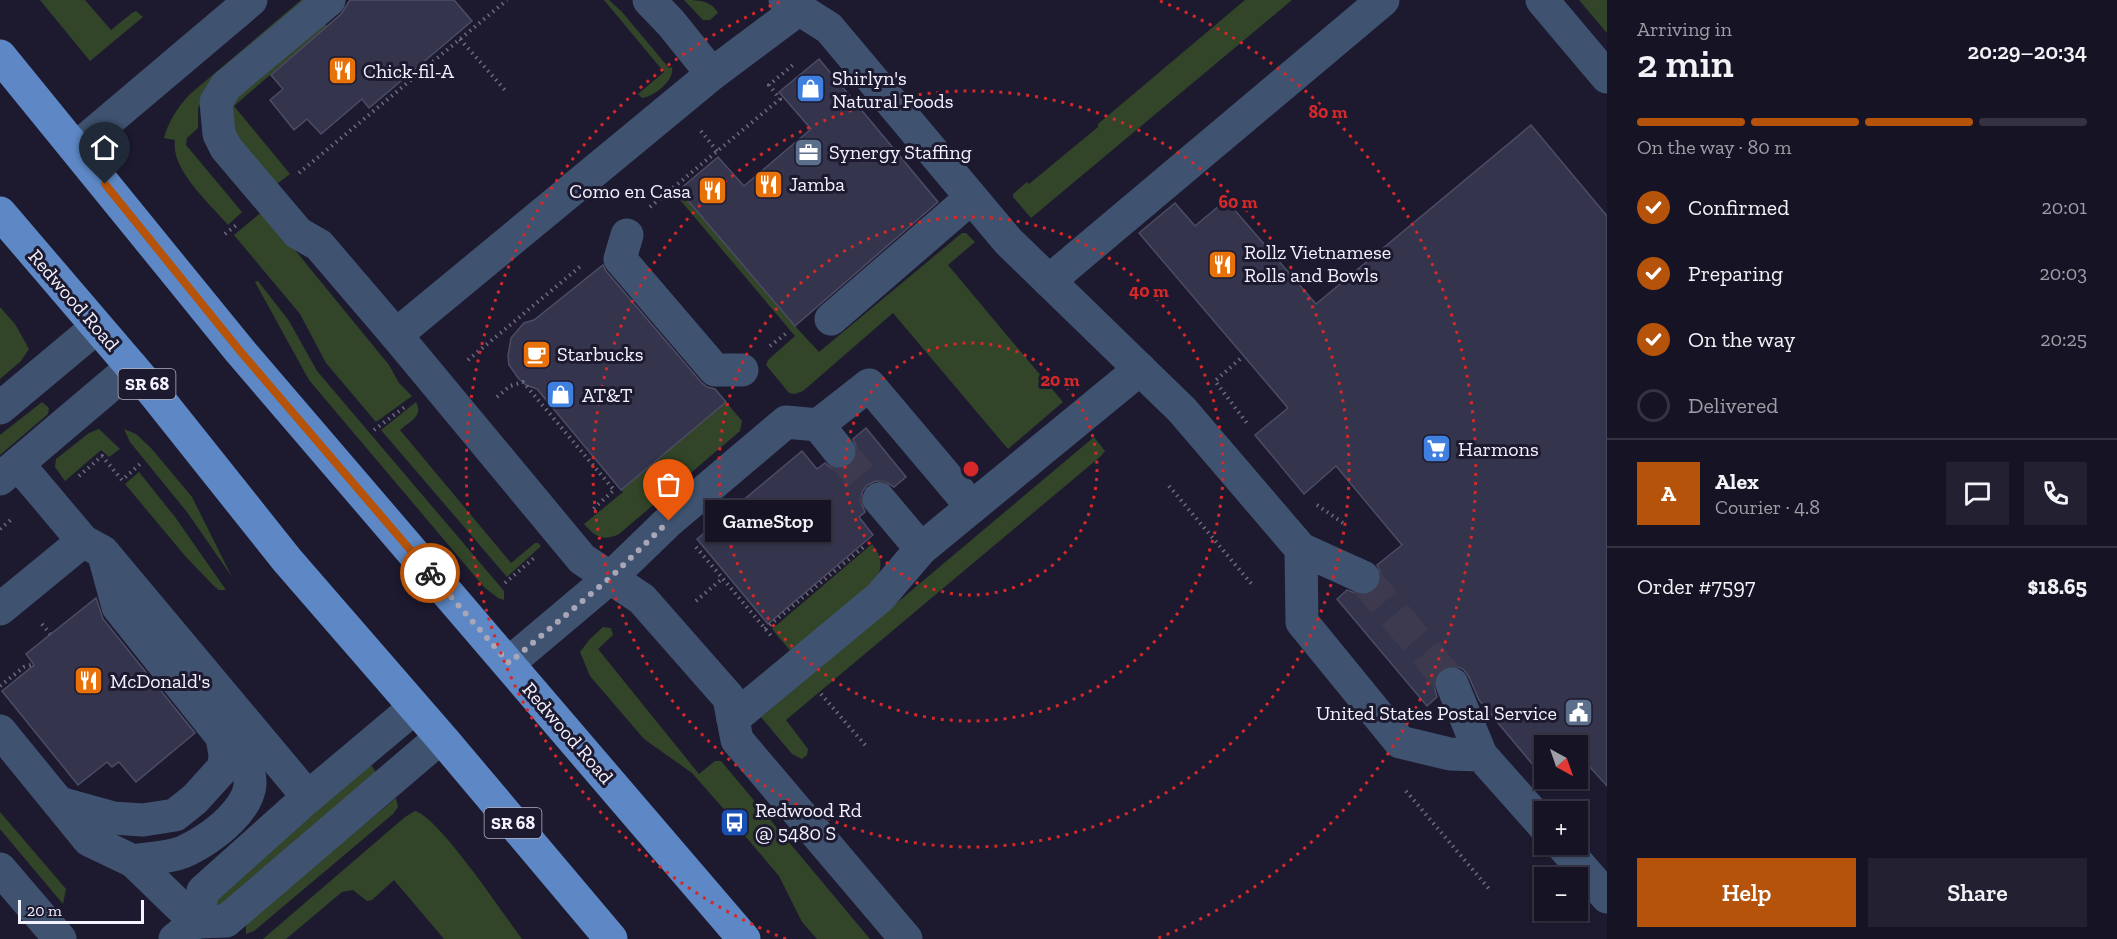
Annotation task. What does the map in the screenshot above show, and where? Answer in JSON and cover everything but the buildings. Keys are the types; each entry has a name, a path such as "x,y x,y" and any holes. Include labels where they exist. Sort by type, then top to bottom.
{"main road":[{"name":"Redwood Road","path":"0,56 240,351 744,939"},
{"name":"Redwood Road","path":"0,213 132,367 287,560 611,939"}],"lane":[{"path":"76,148 251,0"},
{"path":"329,0 226,86 216,102 219,134 226,148 298,233 319,245 582,558 642,599 729,698 737,740 906,939"},
{"path":"649,0 671,23 712,74"},
{"path":"1049,281 1383,0"},
{"path":"1542,0 1607,77"},
{"path":"396,335 712,74 792,4 829,28 1008,241 1182,410 1301,549 1363,578"},
{"path":"831,319 971,198"},
{"path":"637,222 620,259 715,370 742,370"},
{"path":"0,408 97,327"},
{"path":"132,367 9,472 93,546 309,796"},
{"path":"733,719 880,597 921,549 1140,369"},
{"path":"818,426 868,385 972,507"},
{"path":"509,663 611,577 669,521 786,422 818,426 839,451"},
{"path":"879,499 921,549"},
{"path":"0,609 93,546"},
{"path":"93,546 118,607 248,771 250,786 247,798 226,824 200,843 181,853 133,861"},
{"path":"1301,549 1302,622 1400,742 1450,754 1481,755"},
{"path":"1452,684 1481,755 1534,815"},
{"path":"185,930 203,891 309,796 414,708"},
{"path":"0,731 89,840 133,861 185,930"},
{"path":"59,803 113,818 143,820 175,815 195,799 224,767 222,737"},
{"path":"185,930 226,921 440,738"},
{"path":"181,853 177,869 185,930"},
{"path":"1571,855 1607,897"},
{"path":"0,869 60,939"}],"path":[{"path":"298,174 503,1"},
{"path":"460,39 504,90"},
{"path":"637,222 780,99 769,85 795,64"},
{"path":"466,361 589,259"},
{"path":"516,320 521,326"},
{"path":"1239,359 1215,381 1248,423 1250,430"},
{"path":"523,382 614,490 588,513"},
{"path":"374,430 414,400"},
{"path":"76,477 102,456 122,480 140,464"},
{"path":"1169,486 1254,587"},
{"path":"1310,501 1335,516 1351,531"},
{"path":"689,539 777,643"},
{"path":"765,629 869,542"},
{"path":"505,583 536,556"},
{"path":"0,686 24,667 34,664"},
{"path":"820,692 866,746"},
{"path":"1406,791 1490,890"}],"green space":[{"path":"40,0 85,0 111,30 136,11 143,17 90,61"},
{"path":"301,0 315,0 203,95 198,109 198,128 187,138 186,145 242,212 228,225 202,197 185,174 175,151 175,140 164,138 174,115 189,95"},
{"path":"604,0 609,0 622,12 669,68 672,67 670,77 663,87 647,97 642,98 638,94 664,72"},
{"path":"684,0 708,3 718,13 710,20 703,20"},
{"path":"1245,0 1292,0 1031,218 1013,194 1027,182 1029,184 1098,127 1098,124"},
{"path":"1579,0 1607,0 1607,33"},
{"path":"325,24 327,26 234,106 290,174 274,186 230,127 229,120 234,100"},
{"path":"679,190 819,352 962,233 966,233 975,242 948,265 1063,402 1008,449 893,313 803,391 795,394 789,393 766,365 768,360 795,336 675,194"},
{"path":"263,211 389,365 399,383 412,396 376,422 326,363 300,314 234,235"},
{"path":"258,281 289,321 317,371 504,591 504,600 484,587 309,380 255,282"},
{"path":"0,307 15,324 29,349 21,361 0,379"},
{"path":"42,402 49,408 48,414 0,455 0,435"},
{"path":"416,402 417,415 400,430 511,563 535,543 541,546 507,577 381,430"},
{"path":"726,402 742,421 740,431 619,534 603,538 584,524 623,492 621,490"},
{"path":"99,429 120,449 109,457 101,450 65,481 55,467 56,459 89,433"},
{"path":"124,429 136,434 151,448 192,497 232,577 187,512 130,442"},
{"path":"1094,437 1105,451 1101,456 786,720 808,749 807,755 802,759 792,754 761,717"},
{"path":"139,472 175,517 226,590 219,590 214,586 186,557 125,484"},
{"path":"872,544 878,553 880,562 880,570 876,579 855,601 792,653 772,629"},
{"path":"603,627 611,628 613,635 598,649 699,774 715,761 721,761 870,939 817,939 802,922 779,876 740,830 749,822 738,808 729,815 692,773 644,739 590,676 580,652"},
{"path":"368,766 372,766 377,774 220,910 210,900"},
{"path":"396,798 398,807 393,814 254,931 246,934 246,926 250,919"},
{"path":"415,811 426,817 455,848 522,939 444,939 394,880 372,900 367,901 353,890 342,892 286,939 263,939 405,817"},
{"path":"0,812 66,889 63,904 0,829"}],"tunnel":[{"path":"839,451 879,499"},
{"path":"1363,577 1452,684"}],"way so far":[{"path":"430,573 509,663 611,577 669,521"}],"place":[{"name":"Chick-fil-A","path":"342,71"},
{"name":"Shirlyn's Natural Foods","path":"811,89"},
{"name":"Synergy Staffing","path":"808,152"},
{"name":"Jamba","path":"768,184"},
{"name":"Como en Casa","path":"712,191"},
{"name":"Rollz Vietnamese Rolls and Bowls","path":"1223,264"},
{"name":"Starbucks","path":"536,354"},
{"name":"AT&T","path":"561,395"},
{"name":"Harmons","path":"1437,449"},
{"name":"GameStop","path":"669,521"},
{"name":"McDonald's","path":"89,681"},
{"name":"United States Postal Service","path":"1578,713"},
{"name":"Redwood Rd @ 5480 S","path":"734,822"}],"route":[{"path":"105,184 240,351 430,573"}]}
